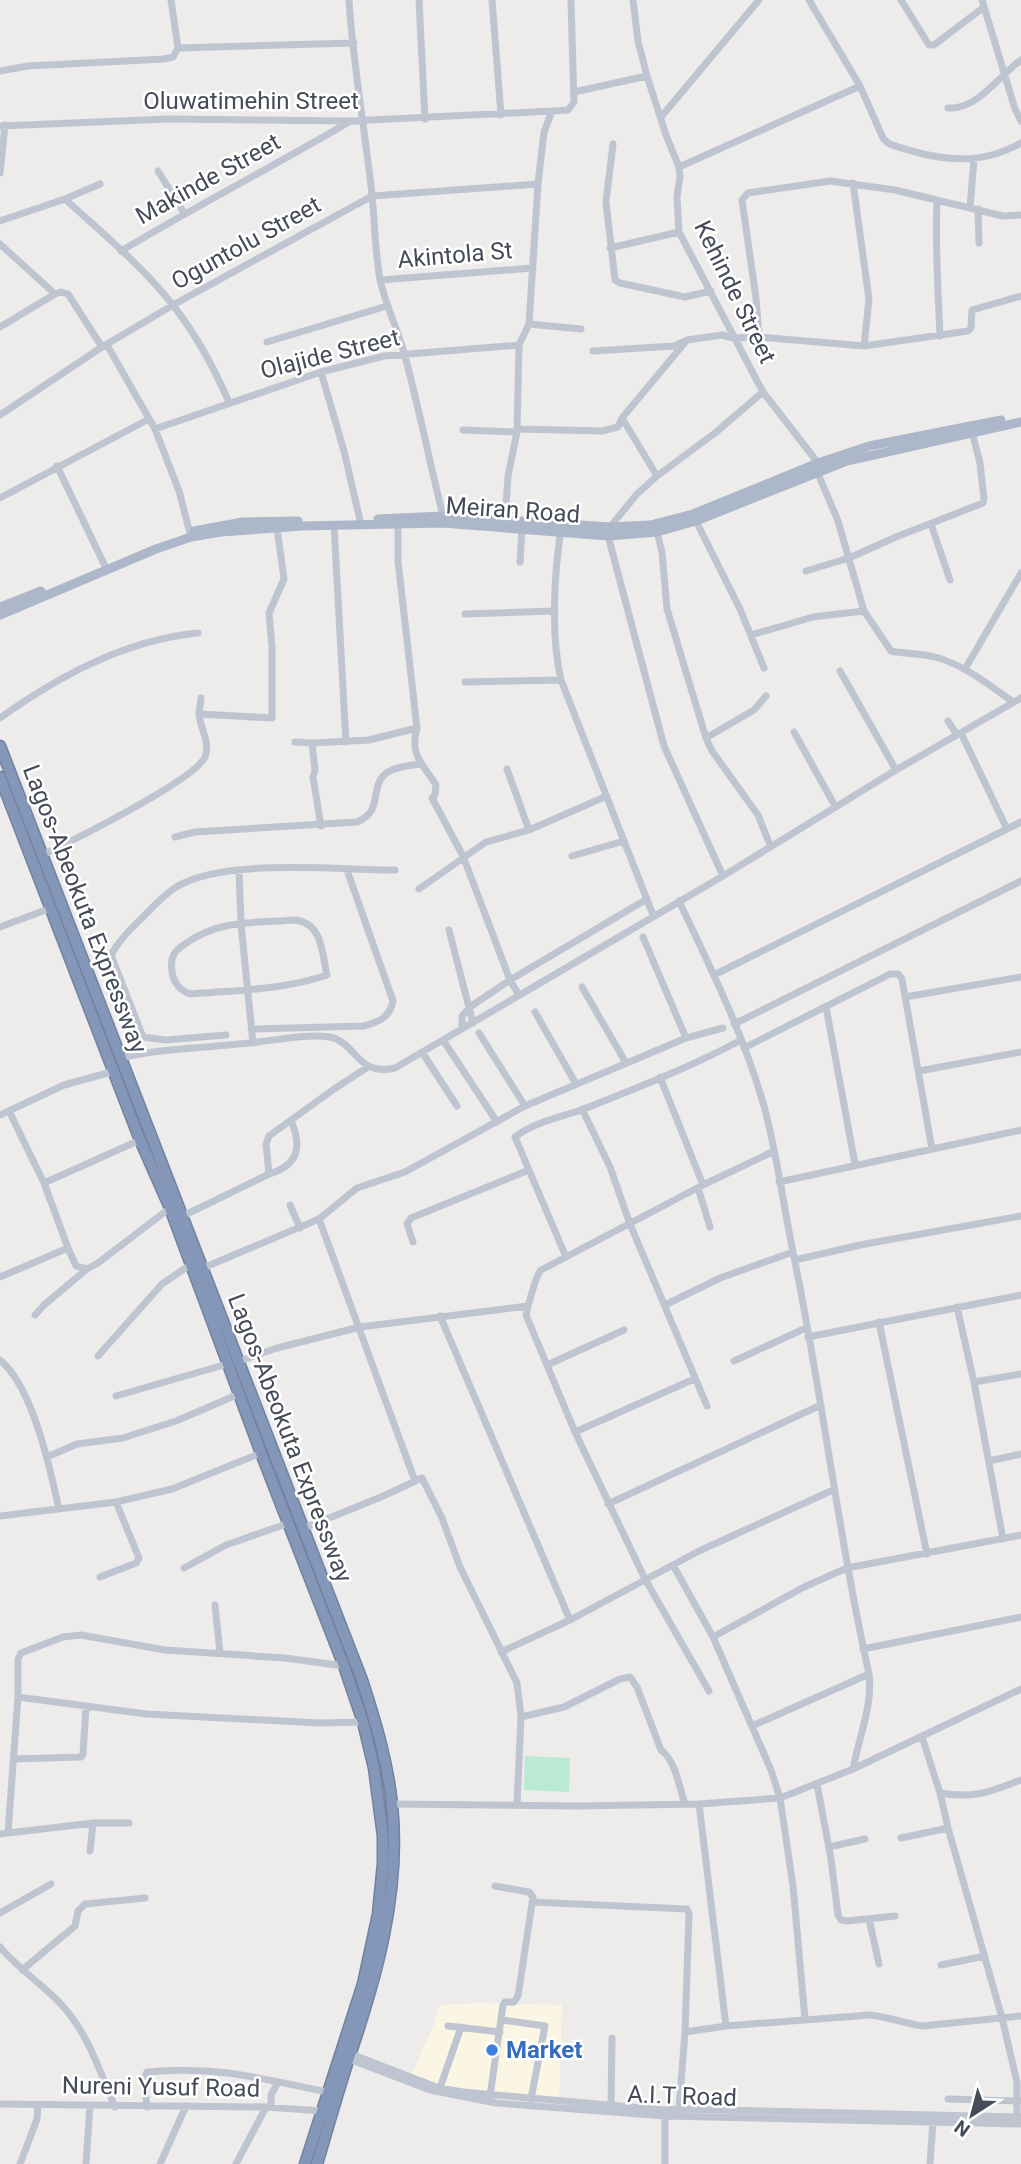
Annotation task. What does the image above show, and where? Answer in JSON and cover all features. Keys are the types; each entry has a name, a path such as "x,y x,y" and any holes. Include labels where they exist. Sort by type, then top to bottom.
{"highway":[{"name":"Lagos-Abeokuta Expressway","path":"0,746 203,1268 239,1395 344,1666 363,1722 377,1781 383,1864 381,1896 363,1984 305,2164"},
{"name":"Lagos-Abeokuta Expressway","path":"0,777 190,1265 302,1529 362,1680 382,1749 392,1804 390,1902 384,1942 317,2164"}],"main road":[{"name":"Meiran Road","path":"609,531 671,521 869,446 1021,416"},
{"name":"Meiran Road","path":"220,528 442,523 657,533 696,521 817,467 1021,422"},
{"name":"Meiran Road","path":"0,607 164,540 220,528 443,516 505,520 561,528"},
{"name":"Meiran Road","path":"0,615 191,535"}],"street":[{"path":"0,71 28,66 173,57 178,48 171,0"},
{"path":"349,0 356,84 372,196 380,280 404,353 443,516"},
{"path":"419,0 425,119"},
{"path":"492,0 502,115"},
{"path":"505,520 508,476 517,431 519,345 529,324 544,132 552,111 568,110 573,106 571,0"},
{"name":"Kehinde Street","path":"633,0 638,41 647,76 679,167 677,197 680,232 733,338 764,392 817,467 838,521 864,611 891,651 937,658 965,669 1017,700"},
{"path":"661,117 759,0"},
{"path":"809,0 860,86 883,138 888,143 931,156 974,160 998,155 1021,143"},
{"path":"901,0 929,45 934,44 983,3 1021,121"},
{"path":"178,48 354,43"},
{"path":"948,108 957,108 977,99 1021,60"},
{"path":"574,92 647,76"},
{"path":"679,167 860,86"},
{"name":"Oluwatimehin Street","path":"2,126 169,119 425,119 552,111"},
{"name":"Makinde Street","path":"121,251 351,121"},
{"path":"0,173 2,126"},
{"path":"613,144 606,194 615,280 685,297 711,291"},
{"path":"974,160 974,208 979,243"},
{"path":"158,171 184,213"},
{"path":"759,337 742,200 748,193 823,181 853,183 1003,216 1021,215"},
{"path":"853,183 869,299 864,346"},
{"path":"0,221 100,184"},
{"name":"Oguntolu Street","path":"0,415 173,304 372,196 538,184"},
{"path":"65,199 173,304 215,369 229,402"},
{"path":"937,200 934,248 938,272 940,336"},
{"path":"610,248 680,232"},
{"path":"0,244 55,294"},
{"name":"Akintola St","path":"380,280 533,268"},
{"path":"0,327 55,294 68,294 155,429 179,491 191,535"},
{"path":"593,351 674,346 687,340 722,335 733,338 759,337 864,346 968,331 971,328 972,310 1021,296"},
{"path":"267,342 387,306"},
{"path":"529,324 581,329"},
{"path":"463,429 602,431 618,427 622,418 687,340"},
{"name":"Olajide Street","path":"155,429 320,372 404,353 519,345"},
{"path":"320,372 344,451 360,520"},
{"path":"723,876 664,746 609,531 637,494 657,475 715,433 764,392"},
{"path":"622,418 657,475"},
{"path":"0,498 149,419"},
{"path":"806,571 849,558 983,503 985,499 980,463 972,432"},
{"path":"57,466 105,566"},
{"path":"696,521 764,668"},
{"path":"398,524 398,561 417,728 413,741 419,764 436,785 435,795 432,797 463,856 510,981 519,995"},
{"path":"930,524 950,580"},
{"path":"334,525 346,742"},
{"path":"199,714 272,718 269,613 284,579 277,528"},
{"path":"520,562 522,528"},
{"path":"561,528 555,611 556,655 561,680 653,915"},
{"path":"657,533 662,552 667,609 706,738 712,751 758,815 769,845"},
{"path":"965,669 1021,573"},
{"path":"465,614 555,611"},
{"path":"751,635 813,617 864,611"},
{"path":"0,718 40,689 104,657 167,636 198,633"},
{"path":"840,671 896,770"},
{"path":"465,682 561,680"},
{"path":"706,738 754,709 766,696"},
{"path":"42,855 115,819 175,782 202,761 207,749 199,714 201,698"},
{"path":"269,1174 266,1144 270,1136 369,1067 395,1068 1017,700"},
{"path":"948,721 959,734 1007,829"},
{"path":"296,742 377,739 417,728"},
{"path":"794,732 835,806"},
{"path":"312,743 315,771 313,777 321,826"},
{"path":"175,836 195,832 321,826 363,820 374,807 381,778 386,773 419,764"},
{"path":"507,769 529,830"},
{"path":"419,889 486,842 529,830 607,796"},
{"path":"714,975 1021,822"},
{"path":"572,856 624,841"},
{"path":"226,1035 165,1040 143,1037 111,954 117,943 177,886 204,876 239,870 280,868 395,870"},
{"path":"239,870 241,924 253,1043"},
{"path":"252,1029 364,1026 381,1020 391,1010 393,1001 347,870"},
{"path":"734,1024 1021,881"},
{"path":"462,1029 462,1016 470,1007 647,899"},
{"path":"679,901 743,1044 764,1107 774,1151 821,1405 833,1490 869,1674 870,1703 852,1769"},
{"path":"0,927 51,908"},
{"path":"296,920 310,924 319,937 327,975 249,991 185,993 173,978 171,968 170,961 177,949 198,934 219,926 241,924 296,920"},
{"path":"449,930 473,1023"},
{"path":"643,937 686,1038"},
{"path":"565,1257 515,1137 559,1116 743,1044 826,1007 894,972 902,979 932,1149"},
{"path":"905,997 1021,977"},
{"path":"582,987 626,1063"},
{"path":"826,1007 855,1164"},
{"path":"535,1012 576,1084"},
{"path":"203,1268 319,1219 357,1188 405,1172 525,1106 686,1038 723,1028"},
{"path":"479,1033 525,1106"},
{"path":"120,1058 158,1051 292,1038 334,1038 369,1067"},
{"path":"443,1040 497,1122"},
{"path":"422,1052 457,1106"},
{"path":"919,1071 1021,1052"},
{"path":"0,1115 64,1085 115,1071"},
{"path":"660,1077 700,1186 710,1227"},
{"path":"582,1109 610,1167 630,1224 707,1406"},
{"path":"9,1111 44,1183 76,1266 88,1269"},
{"path":"183,1216 285,1168 294,1158 297,1139 291,1119"},
{"path":"779,1182 1021,1130"},
{"path":"44,1183 140,1140"},
{"path":"709,1692 645,1579 608,1504 527,1321 528,1306 538,1273 700,1186 774,1151"},
{"path":"413,1242 407,1224 411,1217 529,1170"},
{"path":"290,1205 300,1228"},
{"path":"35,1315 88,1269 170,1208"},
{"path":"666,1305 720,1278 794,1256 1021,1216"},
{"path":"319,1219 415,1481"},
{"path":"0,1276 68,1248"},
{"path":"98,1356 162,1284 190,1265"},
{"path":"808,1338 1021,1295"},
{"path":"116,1396 277,1348 360,1327 528,1306"},
{"path":"957,1307 1003,1539"},
{"path":"440,1316 570,1620"},
{"path":"879,1322 928,1554"},
{"path":"734,1360 806,1328"},
{"path":"547,1365 624,1330"},
{"path":"0,1360 29,1405 47,1457 59,1509"},
{"path":"974,1382 1021,1374"},
{"path":"575,1432 694,1379"},
{"path":"47,1457 77,1444 123,1438 176,1422 239,1395"},
{"path":"608,1504 821,1405"},
{"path":"0,1516 116,1502 172,1489 261,1453"},
{"path":"989,1461 1021,1454"},
{"path":"302,1529 422,1478 442,1518 460,1567 517,1683 521,1717 517,1804"},
{"path":"501,1652 570,1620 673,1565 833,1490"},
{"path":"100,1577 136,1563 139,1558 116,1502"},
{"path":"184,1568 226,1545 289,1523"},
{"path":"713,1637 804,1587 848,1568 1021,1535"},
{"path":"673,1565 713,1637 780,1798 793,1886 805,2019"},
{"path":"215,1605 220,1653"},
{"path":"863,1649 1021,1617"},
{"path":"129,1823 93,1823 4,1833 14,1759 19,1656 63,1637 81,1635 158,1649 285,1658 344,1666"},
{"path":"752,1726 869,1674"},
{"path":"521,1717 564,1707 620,1679 630,1677 637,1687 661,1750 668,1756 673,1767 685,1804"},
{"path":"392,1804 699,1804 780,1798 852,1769 1021,1689"},
{"path":"18,1697 146,1714 319,1723 363,1722"},
{"path":"14,1759 81,1758 86,1706"},
{"path":"922,1737 1002,2018 1017,2082 1020,2119"},
{"path":"940,1793 965,1797 1021,1780"},
{"path":"817,1784 838,1916 847,1921 895,1916"},
{"path":"699,1804 726,2026"},
{"path":"90,1851 93,1823"},
{"path":"901,1838 948,1828"},
{"path":"828,1847 865,1839"},
{"path":"0,1913 51,1884"},
{"path":"490,2096 503,2005 505,2002 517,2001 532,1902 532,1894 528,1892 495,1886"},
{"path":"22,1970 75,1926 78,1910 85,1904 145,1898"},
{"path":"532,1902 687,1909 685,2032 679,2109"},
{"path":"869,1919 879,1964"},
{"path":"0,1947 60,2003 83,2032 115,2107"},
{"path":"941,1965 985,1956"},
{"path":"685,2032 805,2019 879,2016 922,2025 1021,2016"},
{"path":"502,2020 545,2026 531,2099"},
{"path":"448,2026 500,2032"},
{"path":"440,2088 461,2027"},
{"path":"611,2106 612,2038"},
{"name":"A.I.T Road","path":"350,2056 440,2088 490,2096 611,2106 664,2116 933,2122 1020,2119"},
{"name":"A.I.T Road","path":"350,2056 430,2090 496,2103 635,2111 679,2109 976,2115 1020,2119"},
{"path":"147,2107 144,2079 147,2072 212,2070 327,2092"},
{"path":"236,2164 268,2107 278,2082"},
{"path":"948,2099 1020,2101"},
{"path":"976,2100 976,2115"},
{"name":"Nureni Yusuf Road","path":"0,2104 268,2107 322,2111"},
{"path":"20,2164 37,2119 38,2105"},
{"path":"86,2164 90,2105"},
{"path":"160,2164 186,2106"},
{"path":"664,2116 665,2164"},
{"path":"930,2164 933,2122"}],"shaded area":[{"name":"Market","path":"440,2005 562,2005 559,2102 441,2086 411,2076"}],"green space":[{"path":"525,1756 570,1758 569,1792 524,1790"}],"place":[{"name":"Market","path":"492,2050"}]}
